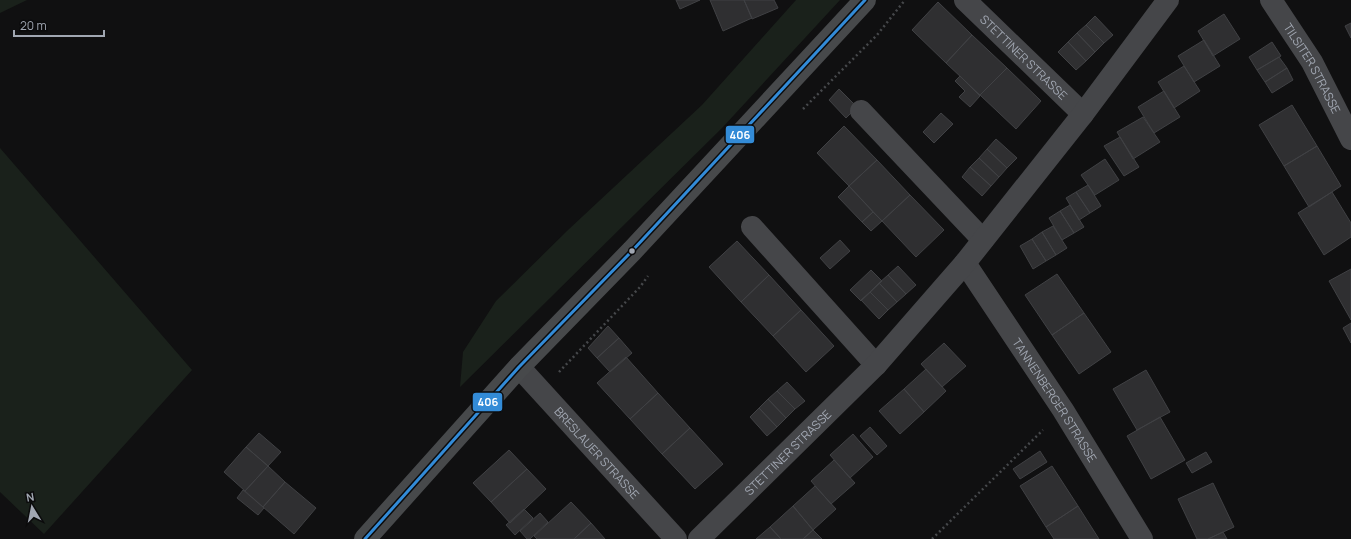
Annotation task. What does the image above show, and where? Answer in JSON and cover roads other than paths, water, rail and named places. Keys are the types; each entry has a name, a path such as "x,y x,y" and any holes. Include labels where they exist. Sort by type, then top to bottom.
{"main road":[{"path":"365,539 519,367 632,251 865,0"}],"street":[{"name":"STETTINER STRASSE","path":"965,0 1083,114"},
{"name":"STETTINER STRASSE","path":"699,539 876,365 965,263 1083,114 1168,0"},
{"name":"TILSITER STRASSE","path":"1271,0 1312,62 1351,139"},
{"path":"861,111 983,240"},
{"path":"752,227 876,365"},
{"name":"TANNENBERGER STRASSE","path":"965,263 1063,410 1142,539"},
{"name":"BRESLAUER STRASSE","path":"519,367 676,539"}]}
